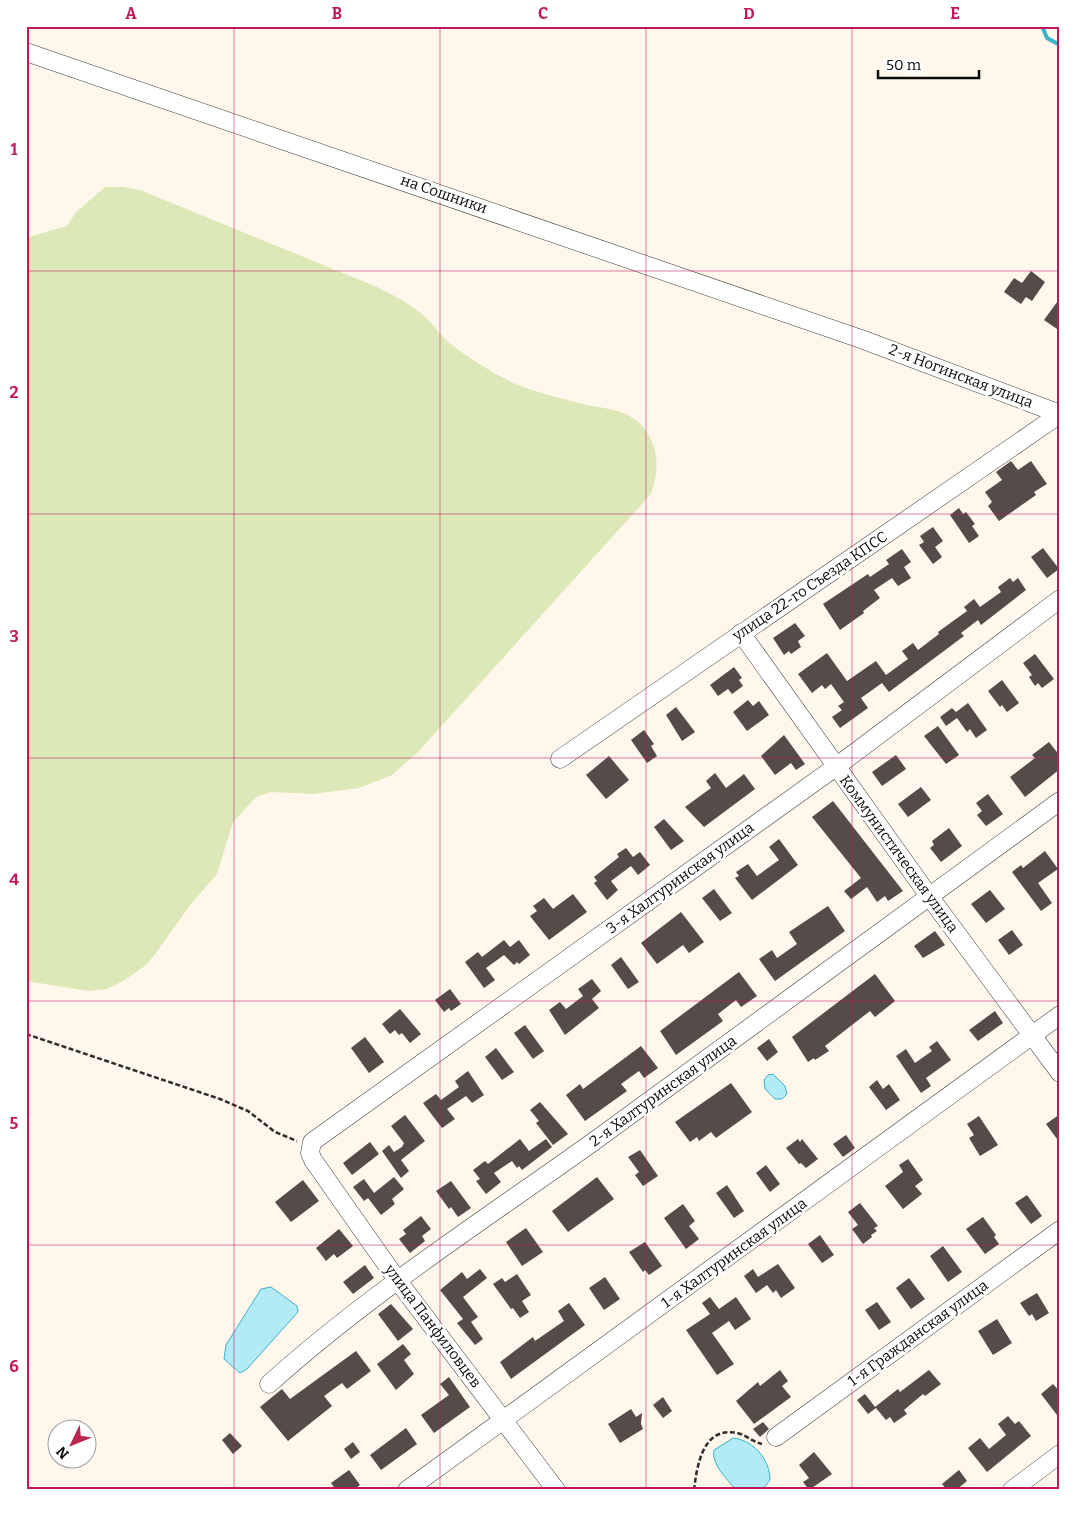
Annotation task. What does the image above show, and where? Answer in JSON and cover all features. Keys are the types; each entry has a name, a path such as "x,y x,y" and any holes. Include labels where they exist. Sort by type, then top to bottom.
{"street":[{"name":"на Сошники","path":"26,52 861,339"},
{"name":"2-я Ногинская улица","path":"861,339 1060,414"},
{"name":"улица 22-го Съезда КПСС","path":"560,759 1060,414"},
{"name":"3-я Халтуринская улица","path":"312,1153 317,1137 837,766 1060,599"},
{"name":"Коммунистическая улица","path":"741,633 928,896 1060,1073"},
{"name":"2-я Халтуринская улица","path":"268,1384 318,1340 398,1281 1060,801"},
{"name":"1-я Халтуринская улица","path":"407,1490 1060,1015"},
{"name":"улица Панфиловцев","path":"312,1153 398,1281 556,1490"},
{"name":"1-я Гражданская улица","path":"776,1437 1060,1230"},
{"path":"1012,1490 1060,1454"}],"path":[{"path":"26,1034 220,1099 248,1111 275,1132 312,1153"},
{"path":"694,1490 698,1465 703,1447 707,1442 725,1434 735,1433 766,1444 776,1437"}],"green space":[{"path":"105,187 123,187 140,190 383,290 427,318 448,342 459,350 482,366 513,383 547,395 622,412 636,420 652,442 657,467 651,494 418,752 392,775 359,788 313,794 271,792 256,797 233,822 217,874 190,905 146,965 125,980 107,989 89,991 26,981 26,238 67,226 76,212"}],"water":[{"path":"773,1074 785,1086 787,1094 782,1099 775,1099 765,1089 764,1080 768,1075"},
{"path":"271,1287 297,1306 298,1312 247,1369 240,1373 224,1359 226,1345 261,1289"},
{"path":"733,1438 747,1442 764,1458 770,1480 762,1490 736,1490 717,1466 714,1450"}],"building":[{"path":"1031,271 1045,282 1032,301 1026,297 1021,304 1004,292 1014,278 1022,283"},
{"path":"1060,298 1060,331 1044,320"},
{"path":"1011,461 1018,470 1031,461 1047,484 1034,492 1036,495 999,521 988,506 992,502 985,492 1002,480 996,472"},
{"path":"959,508 963,514 966,512 975,524 972,526 979,536 969,543 950,515"},
{"path":"933,527 943,541 935,547 942,557 933,564 919,545 924,542 920,536"},
{"path":"1043,548 1059,569 1047,578 1031,557"},
{"path":"902,549 911,562 904,567 911,578 898,586 892,578 874,590 880,598 863,611 864,613 840,630 823,604 868,574 870,577 889,564 886,560"},
{"path":"1010,578 1013,582 1018,578 1026,590 981,625 978,620 961,633 964,636 889,692 882,683 861,698 868,708 840,728 832,717 842,710 838,706 844,702 831,684 825,689 822,685 812,693 798,674 827,653 847,681 876,661 886,675 908,659 902,651 913,643 918,650 939,634 938,632 967,611 964,607 974,599 980,607 1001,592 998,587"},
{"path":"795,623 805,636 798,641 801,647 791,654 789,651 784,655 773,638"},
{"path":"1035,654 1054,679 1042,688 1038,683 1035,686 1029,677 1032,675 1023,663"},
{"path":"734,667 742,678 739,680 743,686 732,694 728,689 718,696 710,685"},
{"path":"1002,680 1019,703 1007,712 1002,705 1000,707 988,691"},
{"path":"748,700 753,706 759,701 769,715 747,731 733,712"},
{"path":"968,703 987,730 976,738 970,729 967,732 957,718 946,726 940,717 952,708 956,712"},
{"path":"676,707 695,732 682,741 666,715"},
{"path":"938,726 959,755 946,764 924,736"},
{"path":"644,730 654,744 651,746 657,756 647,763 631,740"},
{"path":"784,735 805,764 796,770 791,763 775,775 761,756"},
{"path":"1049,742 1060,756 1060,769 1025,797 1010,777 1035,758 1032,755"},
{"path":"896,755 906,769 882,786 872,772"},
{"path":"609,756 629,780 606,799 586,775"},
{"path":"715,773 726,788 744,774 755,789 704,827 685,807 711,788 706,781"},
{"path":"921,787 931,800 908,817 898,804"},
{"path":"988,794 1003,814 986,826 977,815 982,811 976,803"},
{"path":"833,801 903,891 888,901 885,896 877,902 867,887 851,899 844,891 861,878 812,817"},
{"path":"664,819 684,841 671,850 654,827"},
{"path":"949,828 962,846 941,862 930,848 934,845 932,841"},
{"path":"779,839 798,865 752,900 735,878 739,876 736,872 748,864 757,876 779,860 769,847"},
{"path":"626,848 633,857 640,852 650,865 638,875 631,866 611,881 618,890 607,900 594,883 597,881 594,877 619,857 617,854"},
{"path":"1045,851 1058,869 1038,883 1052,903 1041,911 1012,872 1021,865 1023,868"},
{"path":"714,889 732,913 720,921 702,898"},
{"path":"990,890 1005,909 986,923 971,904"},
{"path":"573,894 587,912 549,940 530,916 537,911 533,906 544,898 553,909"},
{"path":"828,906 845,931 775,981 759,959 772,950 777,958 797,944 789,932"},
{"path":"681,912 704,942 689,953 683,945 657,964 641,943"},
{"path":"1012,930 1023,945 1009,955 998,940"},
{"path":"935,931 945,945 923,958 914,946"},
{"path":"504,940 510,947 519,940 530,955 519,964 517,962 514,965 504,955 486,968 495,980 484,988 465,962 478,952 482,957"},
{"path":"621,957 639,982 628,989 611,965"},
{"path":"739,972 757,996 741,1007 736,1000 718,1014 723,1021 676,1055 660,1031"},
{"path":"875,974 895,1001 875,1017 870,1011 825,1046 829,1051 808,1062 792,1037"},
{"path":"592,979 601,991 592,999 599,1008 565,1035 549,1010 560,1002 566,1009 583,996 578,989"},
{"path":"450,989 461,1004 451,1011 449,1008 444,1012 435,1000"},
{"path":"400,1009 421,1034 410,1043 402,1033 399,1035 395,1030 390,1034 382,1024"},
{"path":"995,1011 1003,1023 978,1041 969,1030"},
{"path":"525,1025 544,1051 533,1059 514,1033"},
{"path":"365,1037 384,1062 369,1073 351,1048"},
{"path":"769,1039 778,1052 767,1061 757,1048"},
{"path":"937,1041 951,1060 926,1078 931,1086 921,1093 896,1056 906,1049 915,1063 932,1051 929,1047"},
{"path":"641,1046 658,1068 644,1078 639,1071 621,1084 627,1091 585,1121 566,1095 580,1084 583,1089"},
{"path":"496,1048 514,1072 502,1080 485,1057"},
{"path":"468,1071 484,1095 472,1103 466,1096 447,1109 455,1119 442,1128 423,1103 436,1094 441,1100 459,1087 455,1081"},
{"path":"877,1080 883,1089 889,1084 900,1100 886,1110 869,1087"},
{"path":"731,1083 752,1112 716,1138 711,1132 699,1141 697,1137 690,1142 675,1122"},
{"path":"540,1102 568,1134 553,1145 536,1123 539,1121 530,1110"},
{"path":"1060,1114 1060,1143 1046,1124"},
{"path":"405,1115 425,1141 401,1160 409,1171 401,1178 382,1151 389,1145 394,1152 402,1147 404,1143 391,1126"},
{"path":"979,1116 998,1145 980,1156 969,1138 974,1135 967,1124"},
{"path":"846,1135 855,1148 843,1157 833,1144"},
{"path":"520,1139 529,1151 546,1139 552,1147 522,1170 519,1166 517,1168 512,1161 494,1173 501,1182 486,1194 476,1181 480,1179 473,1170 485,1161 488,1164"},
{"path":"798,1139 800,1142 802,1139 818,1159 806,1168 801,1163 799,1164 786,1148"},
{"path":"370,1142 379,1154 352,1175 343,1163"},
{"path":"640,1150 658,1176 643,1186 635,1175 639,1172 628,1157"},
{"path":"908,1159 923,1180 915,1186 922,1194 903,1209 885,1186 903,1172 899,1165"},
{"path":"766,1165 780,1184 770,1192 756,1173"},
{"path":"394,1177 404,1189 392,1199 395,1204 381,1215 368,1198 364,1201 353,1187 364,1179 374,1193"},
{"path":"597,1177 614,1199 568,1232 552,1211"},
{"path":"303,1180 319,1201 291,1222 275,1202"},
{"path":"451,1181 471,1208 458,1217 451,1207 449,1209 436,1191"},
{"path":"727,1185 744,1211 734,1218 716,1193"},
{"path":"1027,1195 1042,1216 1031,1224 1015,1203"},
{"path":"860,1203 878,1226 874,1228 877,1231 871,1235 872,1237 863,1244 852,1229 858,1225 848,1212"},
{"path":"683,1204 695,1221 689,1226 699,1239 686,1249 664,1218"},
{"path":"421,1216 431,1229 422,1236 425,1241 410,1253 399,1239 406,1234 403,1230"},
{"path":"983,1217 996,1235 994,1237 999,1244 985,1254 966,1229"},
{"path":"526,1228 543,1252 522,1266 506,1242"},
{"path":"339,1229 353,1246 337,1258 334,1254 326,1261 316,1248"},
{"path":"820,1235 834,1255 822,1263 808,1244"},
{"path":"645,1242 662,1266 649,1275 645,1270 643,1272 629,1252"},
{"path":"943,1246 962,1272 948,1282 930,1256"},
{"path":"778,1264 795,1288 781,1298 776,1290 773,1293 767,1285 756,1293 744,1276 753,1269 758,1277"},
{"path":"365,1265 374,1278 353,1294 343,1282"},
{"path":"480,1269 487,1278 463,1297 478,1317 471,1322 483,1339 475,1345 457,1323 463,1319 440,1290 462,1272 467,1279"},
{"path":"517,1274 531,1295 522,1301 529,1312 520,1318 493,1284 502,1278 505,1282"},
{"path":"605,1277 620,1299 604,1310 589,1288"},
{"path":"909,1278 925,1299 911,1309 896,1288"},
{"path":"1037,1293 1049,1313 1036,1321 1032,1314 1029,1316 1020,1303"},
{"path":"710,1297 719,1309 736,1297 751,1319 735,1330 729,1321 712,1333 734,1364 717,1375 686,1330 710,1314 702,1303"},
{"path":"877,1302 891,1322 879,1330 865,1310"},
{"path":"569,1303 585,1325 511,1379 500,1362 533,1337 535,1341 564,1321 558,1311"},
{"path":"391,1304 413,1329 398,1341 378,1314"},
{"path":"997,1319 1012,1343 993,1355 978,1331"},
{"path":"403,1344 411,1354 404,1360 414,1374 396,1390 377,1364"},
{"path":"356,1351 371,1371 347,1389 342,1383 324,1396 332,1406 288,1441 260,1407 282,1389 290,1399"},
{"path":"780,1370 788,1381 782,1386 791,1397 754,1424 736,1401 758,1382 760,1386"},
{"path":"929,1370 941,1384 925,1396 923,1394 904,1410 907,1414 894,1423 890,1417 886,1420 876,1408 868,1414 857,1400 865,1394 875,1407 898,1389 900,1392"},
{"path":"449,1377 470,1407 434,1433 421,1415 449,1395 440,1384"},
{"path":"1053,1384 1060,1392 1060,1419 1041,1394"},
{"path":"663,1397 672,1411 663,1418 653,1405"},
{"path":"631,1409 636,1417 642,1413 641,1424 643,1429 620,1443 608,1424"},
{"path":"1008,1416 1015,1424 1019,1421 1031,1436 987,1472 968,1448 980,1438 989,1449 1006,1435 998,1424"},
{"path":"763,1422 769,1429 760,1437 753,1429"},
{"path":"406,1428 417,1444 381,1470 370,1455"},
{"path":"230,1433 242,1446 233,1454 222,1440"},
{"path":"353,1442 360,1452 351,1459 344,1449"},
{"path":"814,1452 832,1474 809,1490 803,1482 809,1478 799,1465"},
{"path":"349,1470 360,1485 353,1490 336,1490 331,1483"},
{"path":"959,1470 967,1481 956,1490 947,1490 942,1484"}],"waterway":[{"path":"1042,26 1047,38 1060,45"}]}
